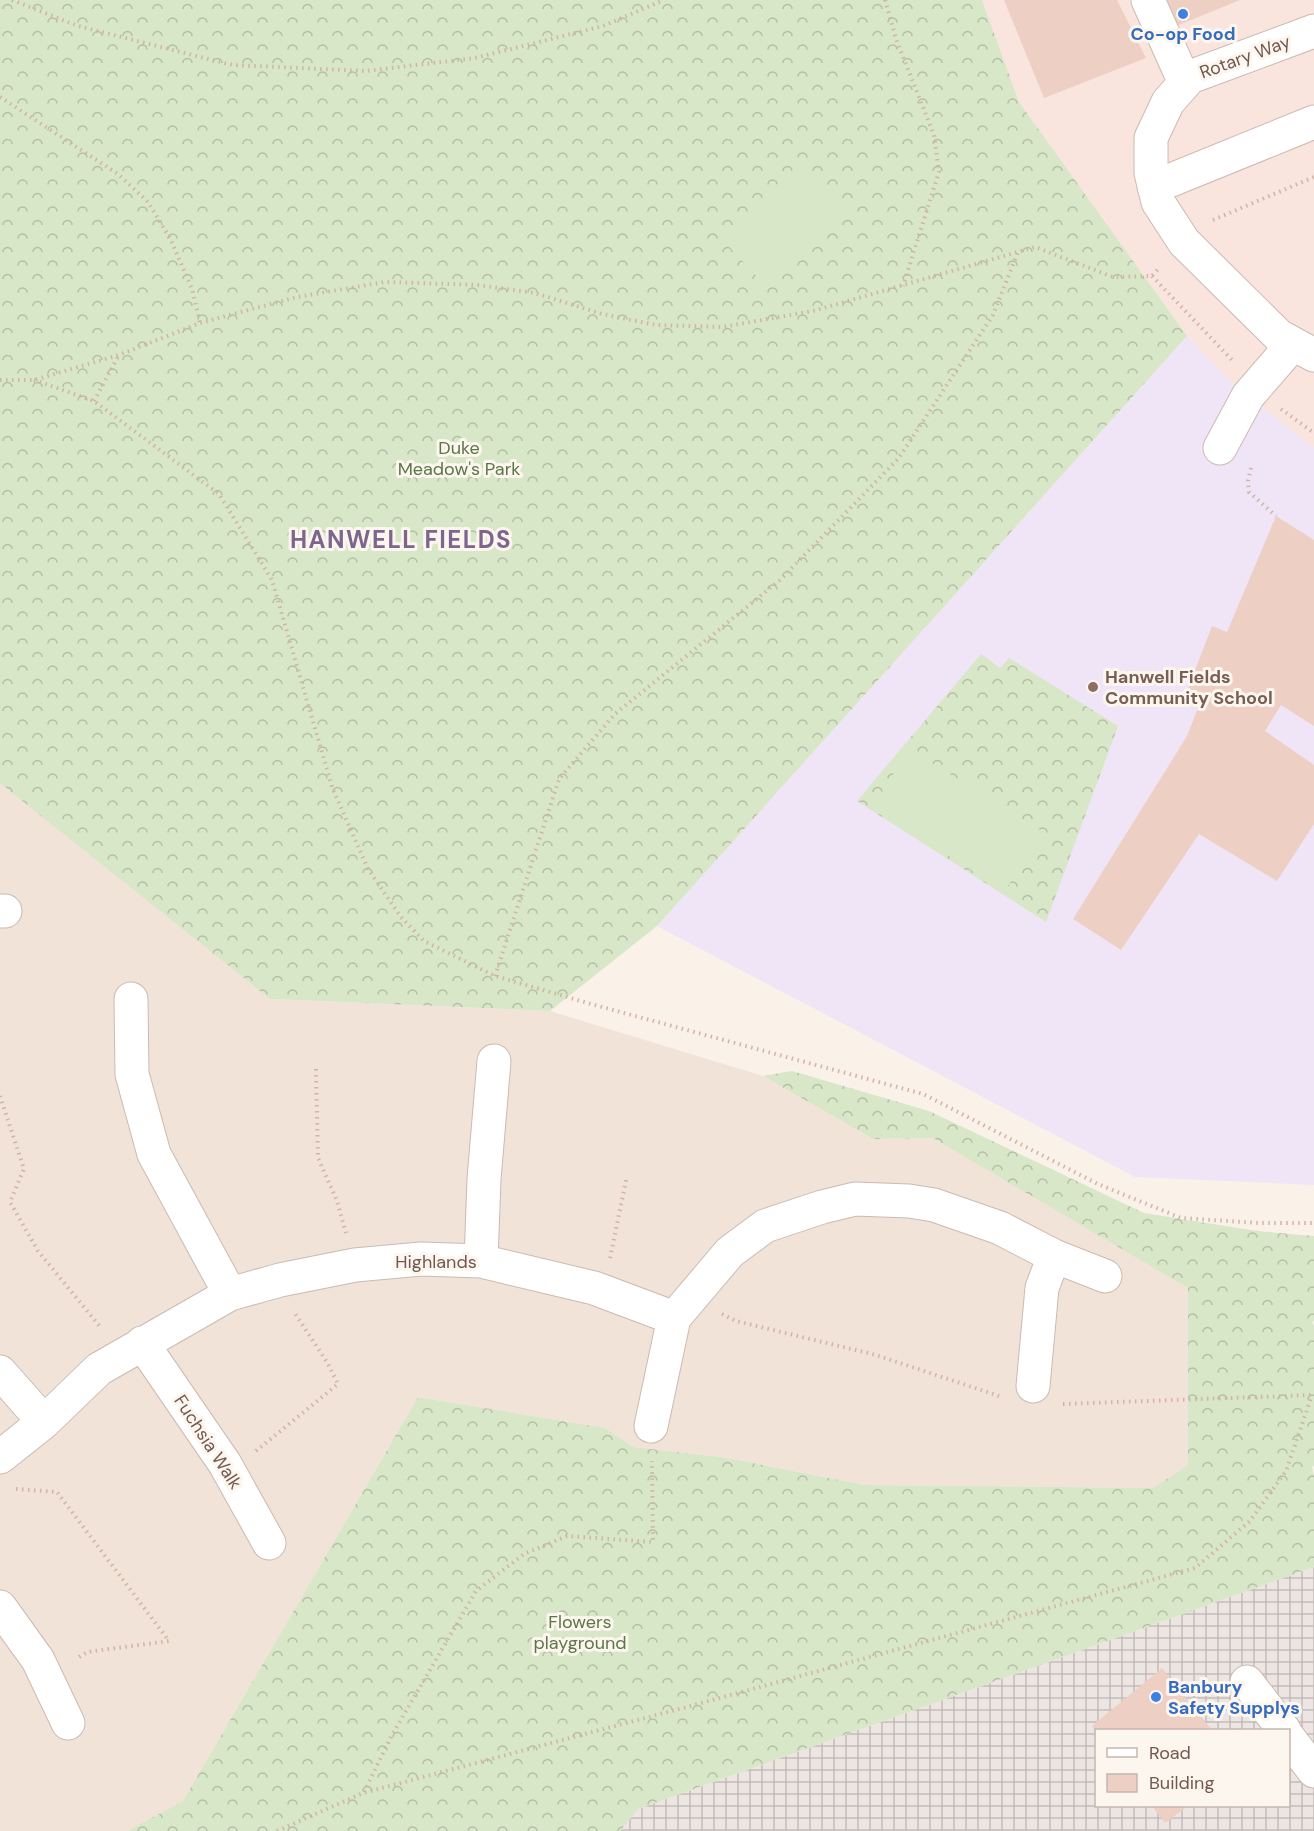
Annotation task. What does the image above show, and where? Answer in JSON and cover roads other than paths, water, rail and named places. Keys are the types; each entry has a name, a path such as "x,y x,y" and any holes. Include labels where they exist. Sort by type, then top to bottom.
{"street":[{"path":"1148,0 1185,82"},
{"name":"Rotary Way","path":"1304,349 1280,336 1184,242 1158,202 1151,173 1151,138 1168,102 1190,77 1314,31"},
{"path":"1154,187 1314,122"},
{"path":"1220,448 1248,396 1257,386 1304,349"},
{"path":"131,999 132,1074 154,1154 230,1294"},
{"path":"481,1261 484,1179 494,1061"},
{"path":"651,1426 674,1318 730,1252 765,1226 855,1199 909,1201 934,1206 1000,1228 1054,1256 1105,1276"},
{"path":"1033,1386 1042,1288 1054,1256"},
{"name":"Highlands","path":"0,1457 44,1422 99,1369 230,1294 355,1265 421,1259 481,1261 603,1291 674,1318"},
{"name":"Fuchsia Walk","path":"133,1348 228,1469 269,1543"},
{"path":"0,1372 44,1422"},
{"path":"0,1607 38,1660 68,1723"},
{"path":"1247,1682 1282,1729"},
{"path":"1290,1740 1314,1771"}],"place":[{"name":"Co-op Food","path":"1183,14"},
{"name":"Hanwell Fields Community School","path":"1093,687"},
{"name":"Banbury Safety Supplys","path":"1156,1697"}],"district":[{"name":"HANWELL FIELDS","path":"401,539"}],"park label":[{"name":"Duke Meadow's Park","path":"459,458"},
{"name":"Flowers playground","path":"580,1632"}]}
